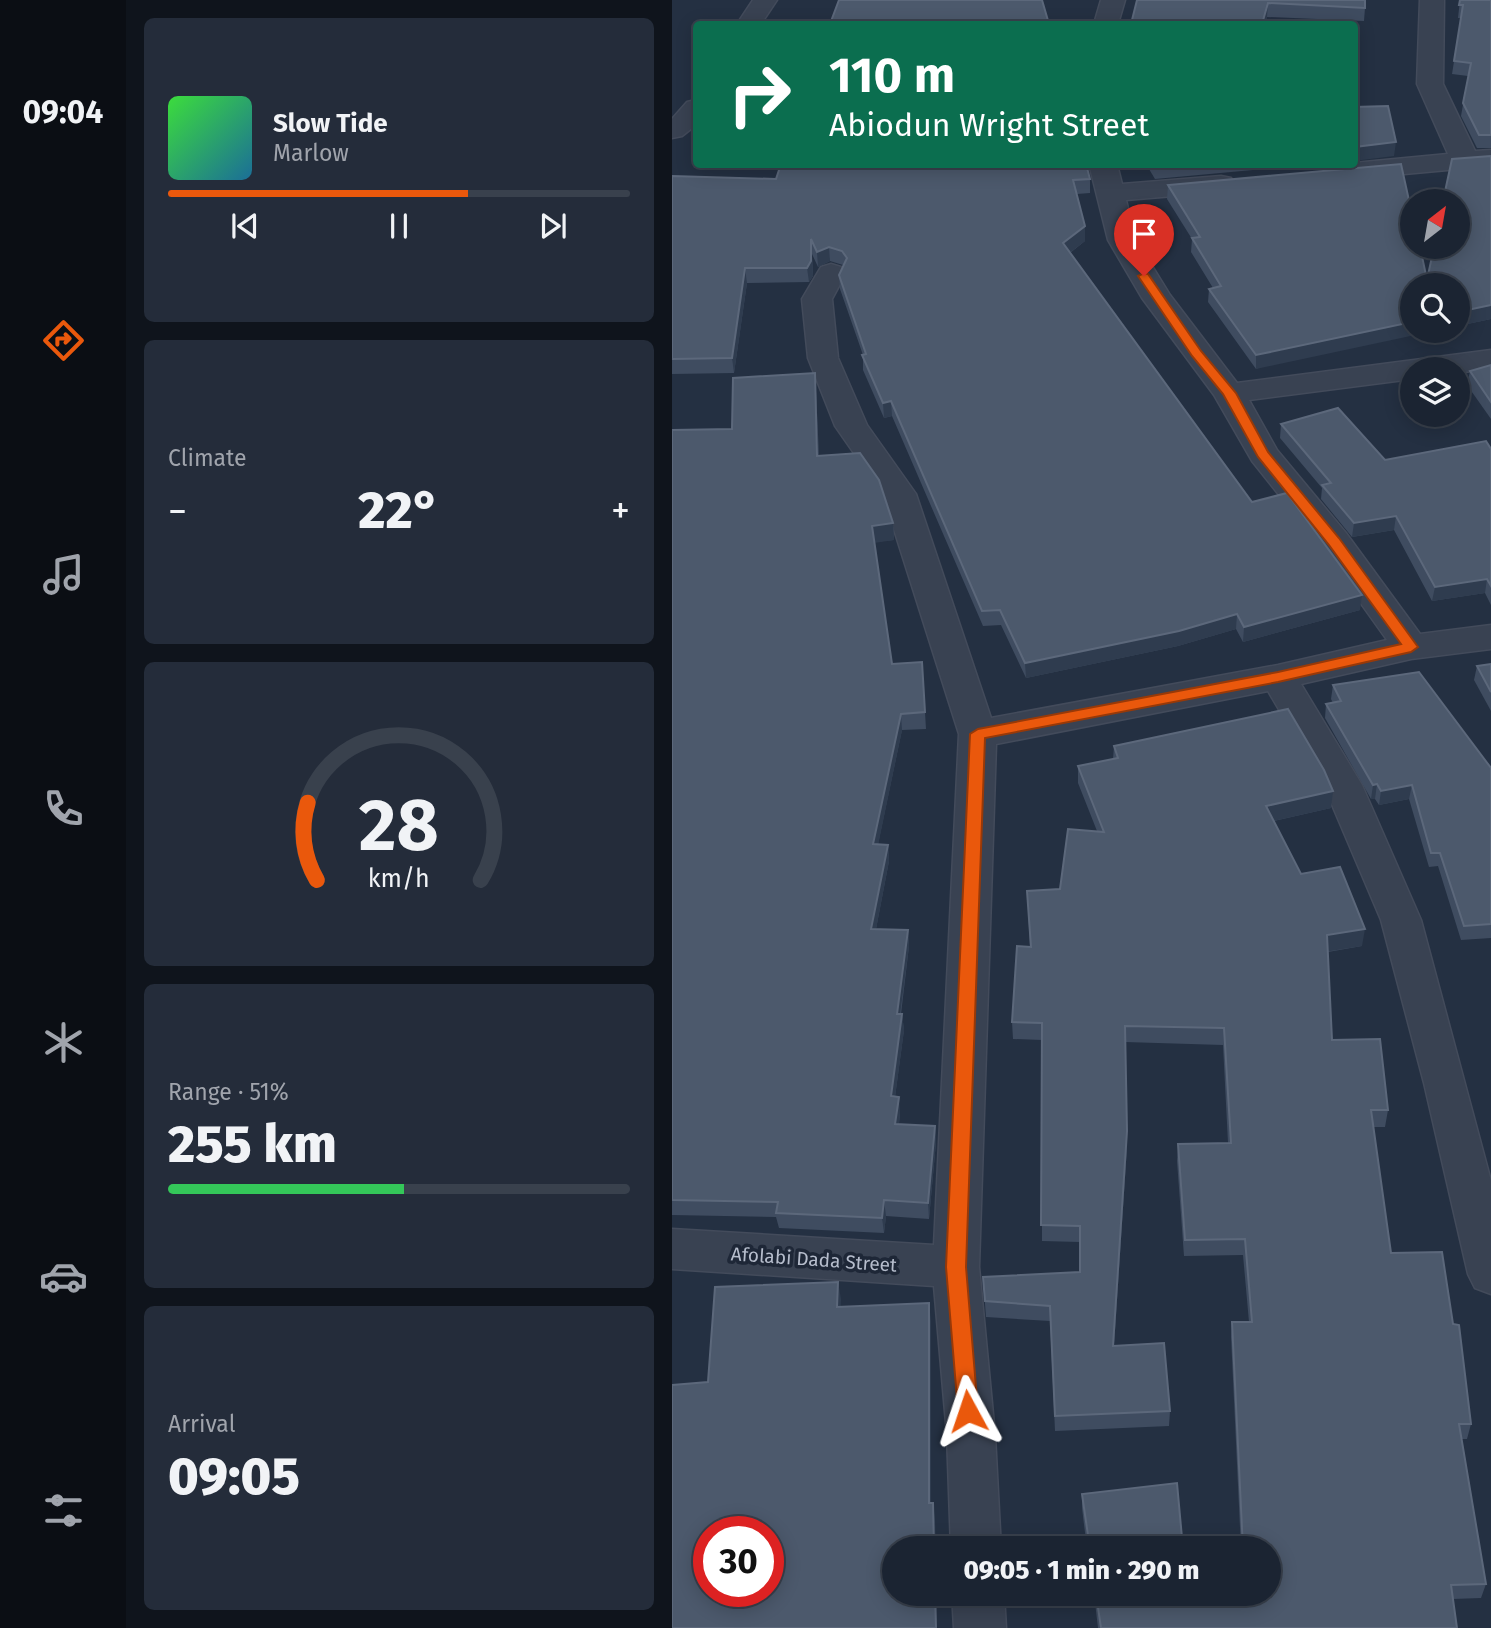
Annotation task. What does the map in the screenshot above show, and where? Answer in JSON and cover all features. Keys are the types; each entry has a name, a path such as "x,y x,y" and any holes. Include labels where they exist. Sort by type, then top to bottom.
{"street":[{"path":"751,21 765,0"},
{"path":"1107,21 1113,0"},
{"path":"1328,173 1478,160 1430,84 1432,0"},
{"path":"672,130 684,123 693,112"},
{"path":"1252,181 1107,179 1122,240 1157,298 1229,393 1262,454 1334,541 1411,647"},
{"path":"831,273 817,299 823,358 851,426 899,494 978,734 956,1267 971,1435 975,1536"},
{"path":"1470,362 1491,359"},
{"path":"1229,393 1400,371"},
{"path":"978,734 1278,677 1411,647 1491,637"},
{"path":"1278,677 1343,785 1401,920 1445,1083 1491,1274"},
{"name":"Afolabi Dada Street","path":"672,1249 956,1267"},
{"path":"979,1606 980,1628"}],"building":[{"path":"839,0 1042,0 1048,21 831,21"},
{"path":"1137,0 1365,0 1365,8 1268,3 1263,21 1132,21"},
{"path":"1460,0 1491,0 1491,135 1479,135 1463,103 1471,63 1454,61 1463,5 1459,5"},
{"path":"1388,106 1396,142 1358,147 1358,107"},
{"path":"1491,156 1491,305 1470,309 1470,273 1428,273 1431,259 1470,259 1470,189 1446,189 1452,159"},
{"path":"1401,164 1406,189 1400,189 1400,259 1423,259 1426,273 1400,273 1400,325 1256,355 1209,289 1221,286 1192,238 1200,237 1168,185"},
{"path":"780,168 1087,168 1090,179 1073,180 1085,226 1063,243 1252,502 1287,493 1362,595 1244,627 1237,614 1179,631 1025,663 1000,610 982,611 891,401 883,403 862,355 866,354 839,275 847,258 842,251 829,247 817,252 811,239 811,261 807,268 745,268 732,358 672,359 672,176 776,179"},
{"path":"1491,365 1491,402 1470,371"},
{"path":"815,373 817,456 860,453 879,480 893,523 872,526 892,664 922,662 925,712 901,714 873,844 888,845 871,929 908,930 897,1014 902,1014 891,1096 899,1097 895,1124 935,1126 928,1203 884,1200 882,1218 776,1213 778,1202 672,1200 672,430 732,429 733,378"},
{"path":"1338,408 1385,460 1486,441 1491,449 1491,586 1487,579 1435,587 1396,516 1354,523 1322,485 1331,483 1281,424"},
{"path":"1491,664 1491,692 1477,666"},
{"path":"1419,672 1491,768 1491,924 1464,926 1440,853 1431,853 1412,785 1381,791 1377,784 1373,785 1326,704 1341,701 1333,685"},
{"path":"1288,709 1324,770 1333,791 1266,806 1301,874 1340,867 1365,929 1327,935 1332,1040 1380,1039 1388,1110 1371,1110 1391,1253 1442,1252 1453,1324 1459,1325 1471,1424 1459,1424 1486,1584 1451,1585 1457,1628 1101,1628 1098,1606 1281,1606 1281,1536 1242,1536 1232,1322 1252,1322 1245,1239 1185,1240 1178,1144 1231,1143 1224,1028 1125,1026 1127,1131 1113,1346 1164,1343 1170,1411 1055,1416 1050,1306 985,1301 983,1277 1080,1272 1080,1226 1041,1225 1042,1023 1012,1022 1017,946 1031,947 1027,891 1060,889 1068,829 1104,832 1078,766 1118,758 1114,746"},
{"path":"838,1282 837,1307 929,1303 929,1503 933,1503 934,1536 882,1536 882,1606 935,1606 936,1628 672,1628 672,1385 708,1382 715,1287"},
{"path":"1177,1483 1182,1536 1088,1536 1082,1494"}],"route":[{"path":"968,1411 956,1267 978,734 1278,677 1411,647 1334,541 1262,454 1229,393 1157,298 1144,276"}]}
